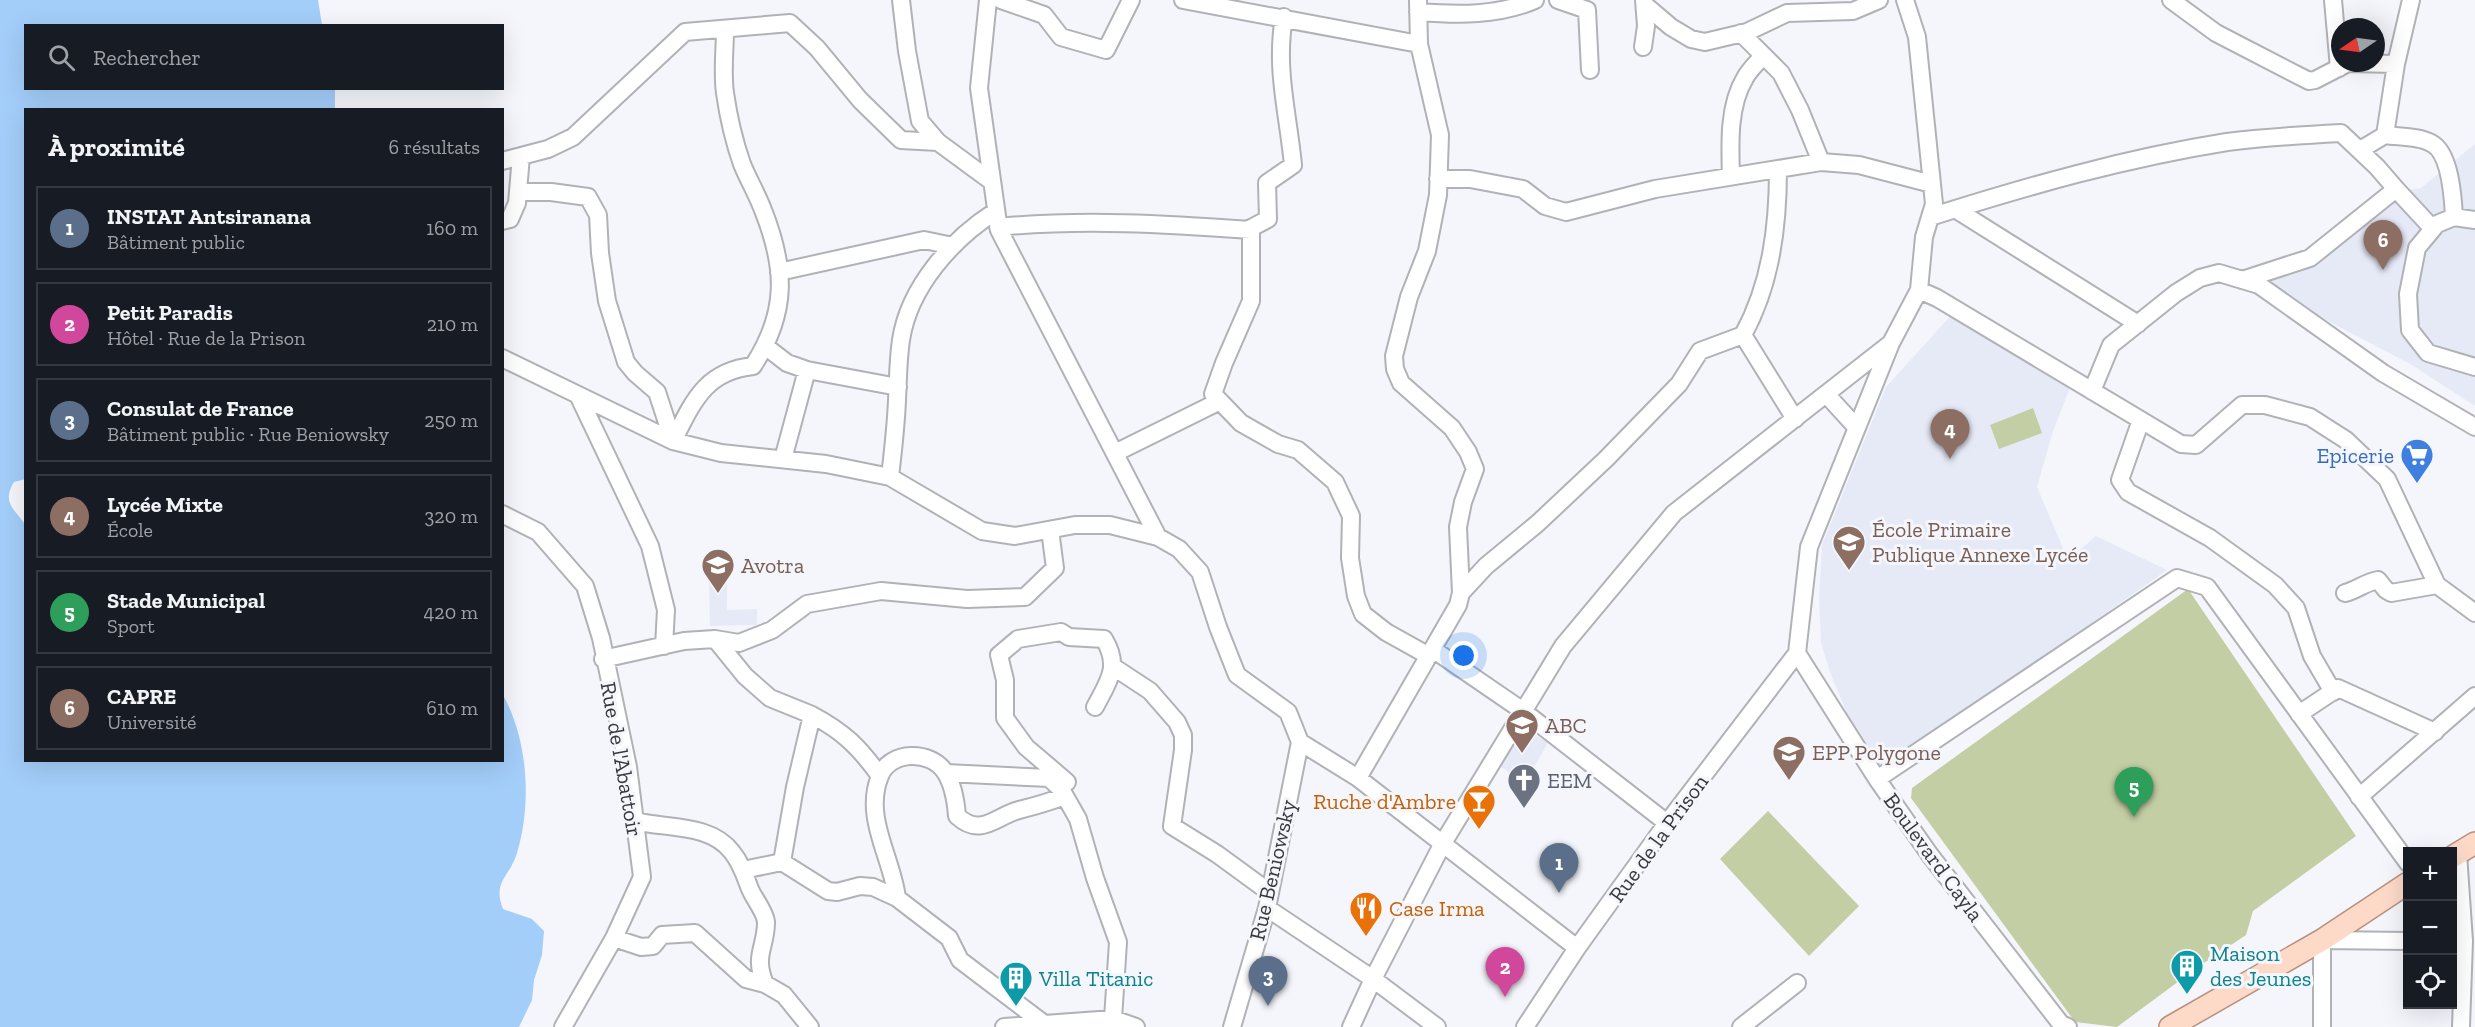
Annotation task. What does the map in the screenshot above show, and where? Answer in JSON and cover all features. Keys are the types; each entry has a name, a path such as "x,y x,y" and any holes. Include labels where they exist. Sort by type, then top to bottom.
{"main road":[{"path":"2170,1027 2322,940 2403,886"}],"street":[{"path":"901,0 906,51 920,121 938,142 991,181"},
{"path":"988,0 979,88 997,219 1158,537"},
{"path":"1001,0 1044,15 1061,38 1106,50 1131,0"},
{"path":"1183,0 1264,7 1284,17 1419,44"},
{"path":"1358,778 1458,605 1461,593 1458,527 1463,502 1474,469 1468,452 1452,428 1401,383 1395,369 1394,356 1409,297 1427,251 1438,195 1440,135 1419,44 1418,6 1464,15 1519,8 1536,0"},
{"path":"1558,0 1587,10 1590,70"},
{"path":"1645,3 1671,27 1691,39 1705,42 1741,33 1787,13 1853,11 1879,0"},
{"path":"1797,654 1809,547 1891,343 1919,290 1924,237 1934,204 1917,37 1905,0"},
{"path":"2170,0 2216,33 2309,81 2331,72"},
{"path":"2332,0 2334,18"},
{"path":"2385,135 2396,64 2411,0"},
{"path":"1643,47 1646,26 1645,3"},
{"path":"1284,17 1280,42 1280,67 1293,165 1267,183 1268,219 1251,228 1251,301 1213,394 1241,423 1278,444 1298,450 1335,482 1351,516 1350,558 1356,596 1363,614 1386,632 1431,653 1524,711 1667,823"},
{"path":"504,160 548,149 573,137 685,32 790,23 817,48 860,100 901,140 938,142"},
{"path":"673,441 690,408 706,385 735,368 753,366 776,321 781,297 777,259 764,213 742,163 725,92 725,29"},
{"path":"1741,33 1781,73 1821,162"},
{"path":"1731,176 1731,133 1736,98 1745,77 1763,56"},
{"path":"2385,64 2396,64"},
{"path":"1930,217 2020,189 2141,158 2228,142 2341,133 2360,150 2433,229"},
{"path":"2360,150 2385,135 2430,141 2440,149 2452,189 2454,217"},
{"path":"504,220 510,219 517,203 521,156"},
{"path":"1438,179 1470,179 1524,189 1545,206 1566,212 1645,191 1821,162 1859,165 1932,184"},
{"path":"1461,593 1486,566 1538,523 1606,459 1678,384 1700,351 1743,335 1754,314 1771,260 1778,197 1778,169"},
{"path":"2242,280 2310,258 2396,189"},
{"path":"519,192 551,192 588,196 598,215 600,253 607,300 621,339 626,362 657,392 673,441"},
{"path":"1955,209 2138,324"},
{"path":"2475,220 2454,217 2437,224 2416,248 2408,294 2410,330 2428,353 2475,367"},
{"path":"890,477 901,340 911,306 932,271 972,226 997,219 1144,223 1251,230"},
{"path":"779,272 924,240 953,246"},
{"path":"2092,391 2111,345 2176,293 2200,279 2218,273 2259,285 2383,373 2475,427"},
{"path":"1919,290 1937,298 2181,444 2196,445 2242,405 2265,405 2310,417 2346,440 2387,479 2437,585 2475,613"},
{"path":"1743,335 1795,419"},
{"path":"1351,1027 1443,843 1563,646 1674,513 1891,343"},
{"path":"765,346 787,363 807,370 898,387"},
{"path":"504,359 673,441 721,453 826,464 890,477 982,531 1015,536 1075,525 1110,525 1158,537 1179,549 1200,572 1237,675 1288,712 1300,742 1358,778 1577,948"},
{"path":"783,459 807,370"},
{"path":"1850,376 1870,397"},
{"path":"1826,394 1857,428"},
{"path":"578,395 650,546 666,610 664,646"},
{"path":"1115,453 1220,401"},
{"path":"2141,420 2120,480 2123,486 2128,492 2210,538 2275,585 2296,608 2312,656 2333,692"},
{"name":"Rue de l'Abattoir","path":"504,515 538,532 585,586 601,638 603,659 627,767 642,876 615,938 563,1027"},
{"path":"603,659 684,641 715,639 739,643 772,630 807,604 881,591 967,599 1025,597 1055,568 1050,530"},
{"path":"1877,778 2177,578 2207,587 2403,856"},
{"path":"2345,593 2356,590 2369,581 2379,580 2391,593 2437,585"},
{"path":"897,898 894,878 876,825 874,809 879,776 886,764 896,758 910,756 937,762 946,772 956,804 957,816 964,823 983,826 996,822 1017,810 1035,808 1063,793 1067,780 1026,747 1005,718 1005,680 999,655 1018,639 1061,632 1069,637 1104,639 1112,652 1112,676 1095,707"},
{"path":"715,639 745,676 770,698 813,715 846,735 862,752 879,776"},
{"name":"Boulevard Cayla","path":"1797,654 1930,855 2062,1026"},
{"name":"Rue de la Prison","path":"1526,1027 1577,948 1667,823 1797,654"},
{"path":"1112,666 1150,691 1177,722 1183,735 1183,750 1172,826 1217,854 1268,900 1437,1027"},
{"path":"2299,714 2338,688 2435,732"},
{"path":"2359,797 2475,696"},
{"path":"782,862 795,787 813,715"},
{"name":"Rue Beniowsky","path":"1232,1027 1268,900 1300,742"},
{"path":"946,772 1048,778 1063,793 1078,819 1095,878 1118,942 1113,1018"},
{"path":"634,821 685,828 721,840 732,851 766,919 758,968 765,984"},
{"path":"2461,1027 2464,941 2462,852"},
{"path":"743,870 782,862 828,891 837,892 860,886 873,887 897,898 949,938 960,960 1043,1023"},
{"path":"615,938 641,947 653,946 662,935 695,933 746,979 765,984 784,995 810,1027"},
{"path":"2322,1027 2322,940 2403,941"},
{"path":"1741,1027 1797,983"},
{"path":"1004,1027 1113,1018 1136,1027"}],"shaded area":[{"path":"2475,144 2475,406 2412,365 2259,285 2322,256 2391,193 2421,188"},
{"path":"1954,312 2071,385 2053,431 2037,487 2068,560 2096,536 2167,570 1988,696 1885,772 1853,728 1821,643 1819,598 1822,545 1886,387"},
{"name":"Avotra","path":"709,578 727,578 727,610 757,609 757,625 710,626"},
{"name":"ABC","path":"1529,731 1548,743 1525,782 1499,766 1513,734 1522,740"}],"green space":[{"path":"2033,408 2042,433 1999,449 1990,425"},
{"path":"2188,589 2356,836 2253,911 2246,935 2198,967 2117,1027 2075,1022 1911,798 1912,788"},
{"path":"1768,811 1859,906 1809,956 1720,859"}],"water":[{"path":"0,0 318,0 322,24 24,24 24,90 335,90 335,108 24,108 24,480 14,482 9,500 24,523 24,762 504,762 504,697 518,732 526,793 522,834 514,861 501,885 500,900 503,909 532,919 544,931 542,955 534,980 532,1000 519,1027 0,1027"}],"place":[{"name":"CAPRE","path":"2383,270"},
{"name":"Lycée Mixte","path":"1950,459"},
{"name":"Epicerie","path":"2417,484"},
{"name":"École Primaire Publique Annexe Lycée","path":"1849,571"},
{"name":"Avotra","path":"718,594"},
{"name":"ABC","path":"1522,754"},
{"name":"EPP Polygone","path":"1789,781"},
{"name":"EEM","path":"1524,809"},
{"name":"Stade Municipal","path":"2134,817"},
{"name":"Ruche d'Ambre","path":"1479,830"},
{"name":"INSTAT Antsiranana","path":"1559,893"},
{"name":"Case Irma","path":"1366,937"},
{"name":"Maison des Jeunes","path":"2187,995"},
{"name":"Petit Paradis","path":"1505,997"},
{"name":"Consulat de France","path":"1268,1006"},
{"name":"Villa Titanic","path":"1016,1007"}]}
